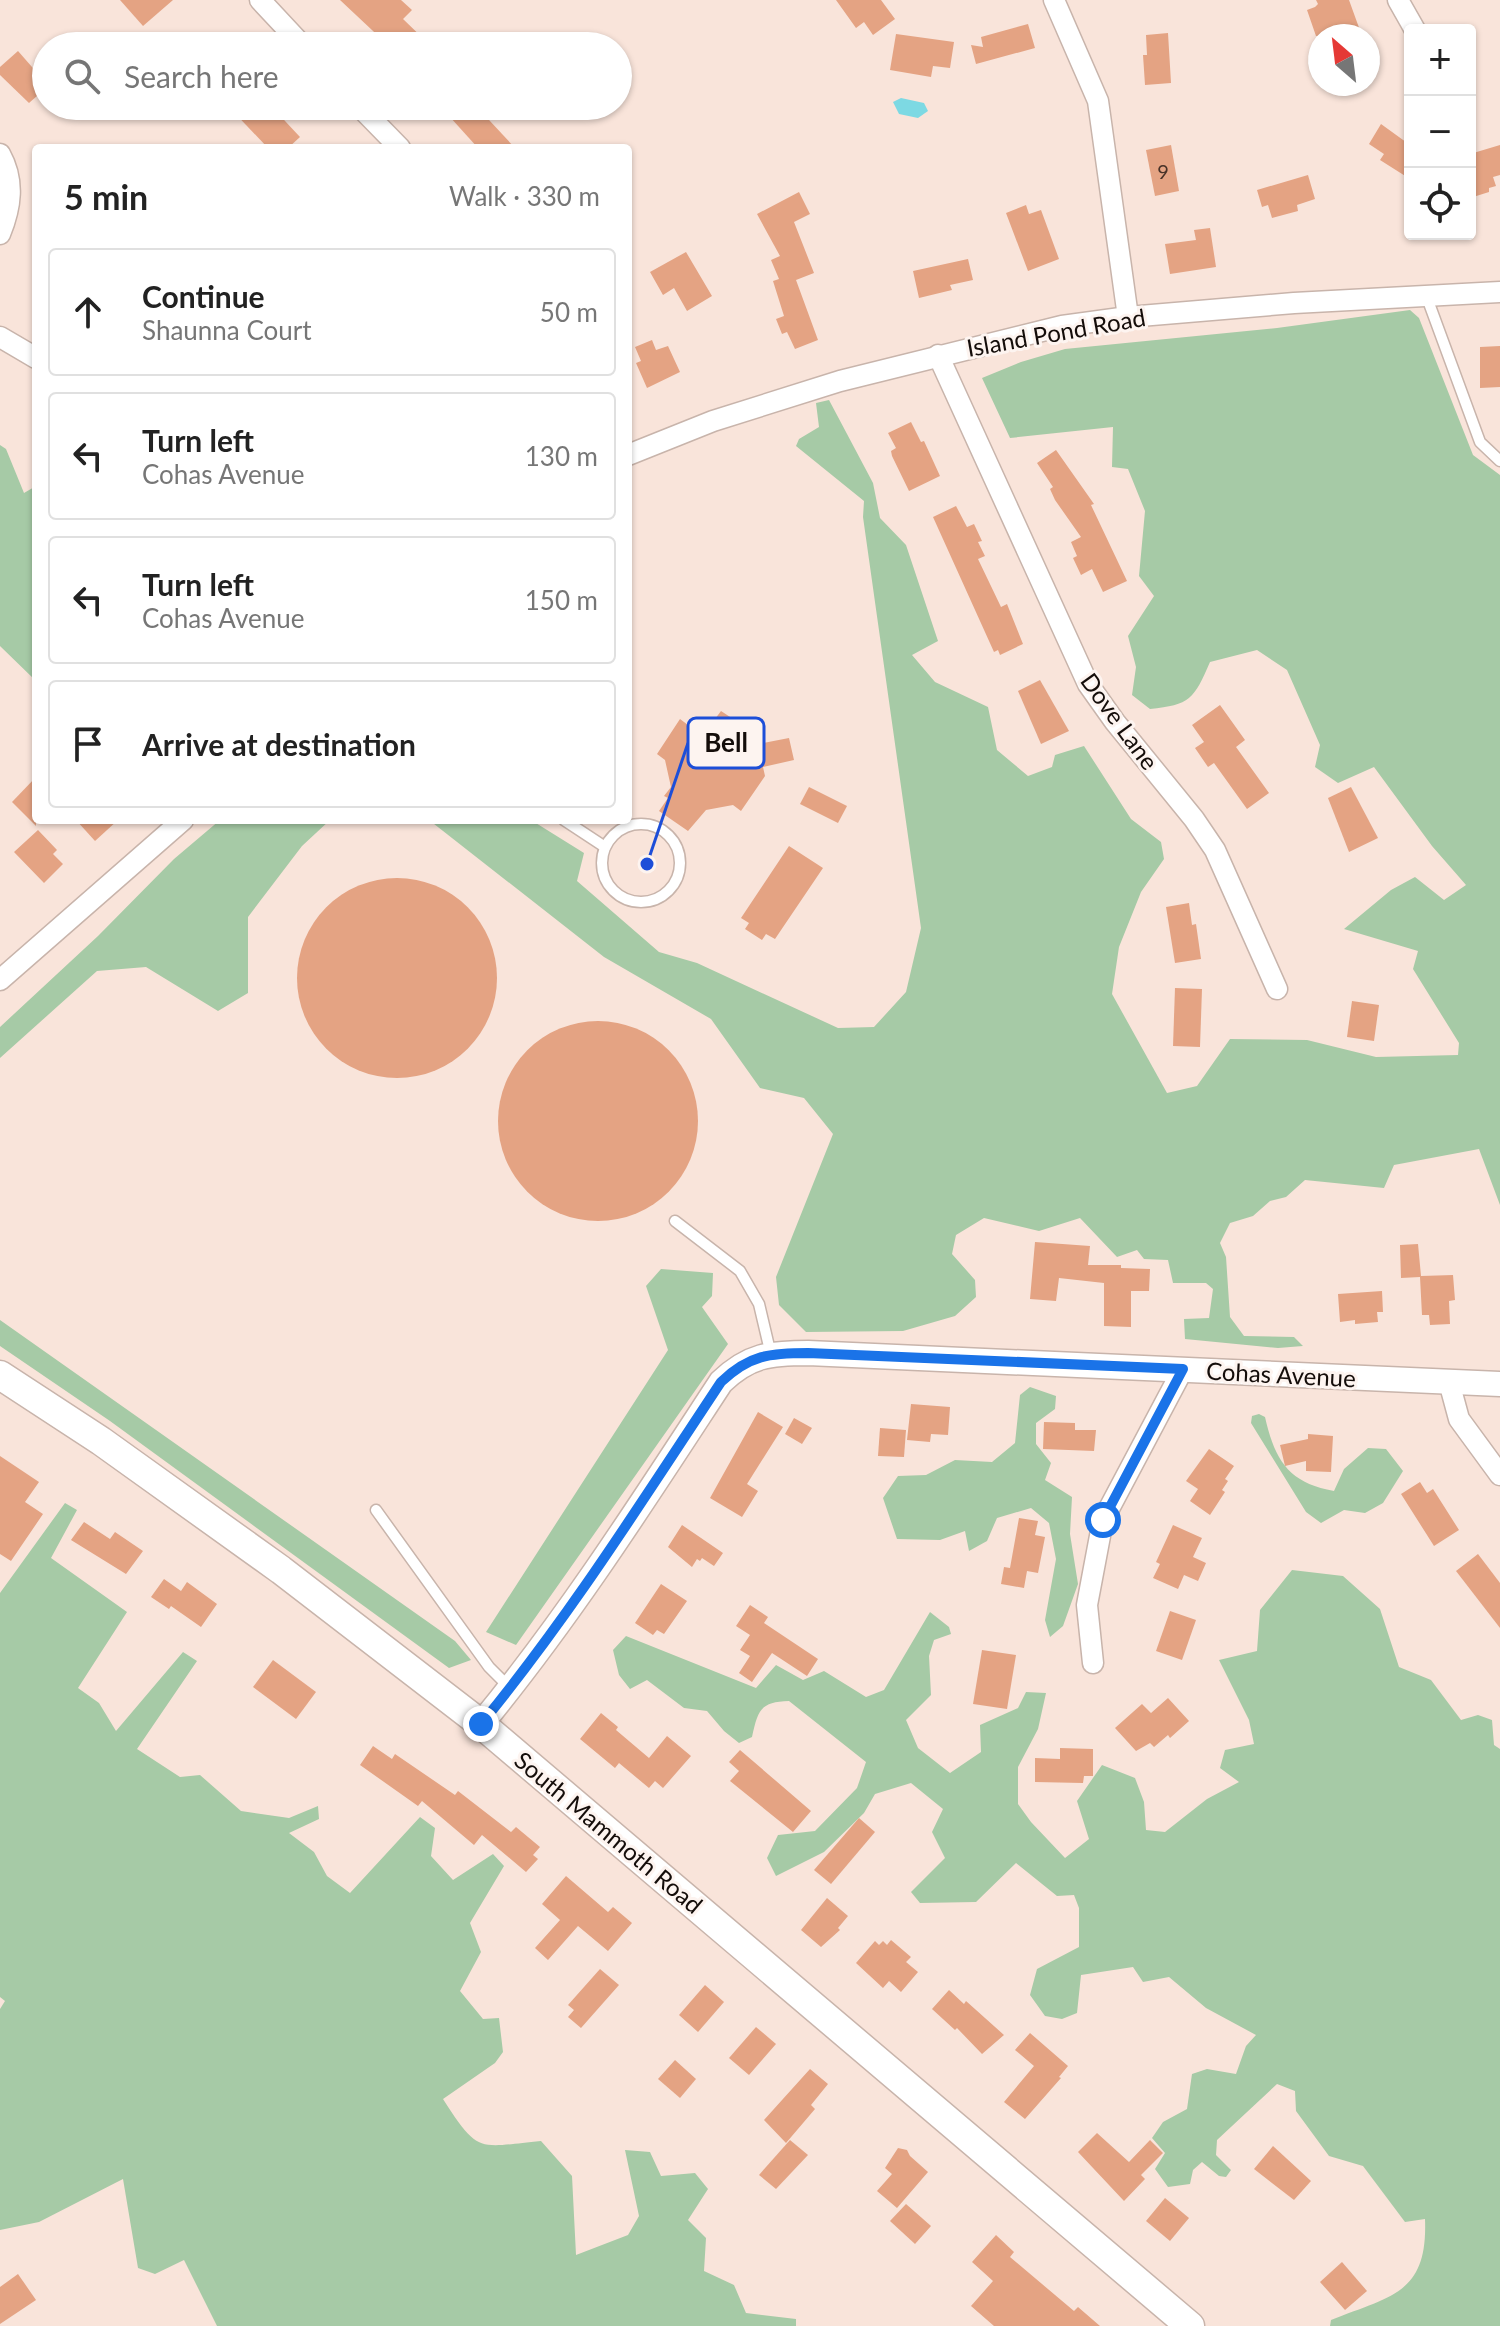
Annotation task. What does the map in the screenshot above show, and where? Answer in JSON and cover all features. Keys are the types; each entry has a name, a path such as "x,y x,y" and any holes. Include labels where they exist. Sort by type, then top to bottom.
{"main road":[{"name":"South Mammoth Road","path":"0,1375 101,1441 281,1570 481,1724 1190,2326"}],"street":[{"path":"260,0 290,32"},
{"path":"1054,0 1098,101 1128,317"},
{"path":"1398,0 1412,24"},
{"path":"373,120 396,144"},
{"path":"0,154 10,184 10,210 0,234"},
{"name":"Island Pond Road","path":"632,452 777,400 938,355 1062,326 1128,317 1500,292"},
{"path":"0,337 32,356"},
{"name":"Dove Lane","path":"938,355 1088,684 1215,850 1277,989"},
{"path":"0,980 178,824"},
{"name":"Cohas Avenue","path":"481,1724 510,1689 616,1541 721,1382 738,1365 771,1355 808,1353 1500,1384"},
{"path":"1093,1663 1087,1605 1103,1520 1183,1369"},
{"path":"1449,1382 1459,1419 1500,1475"}],"lane":[{"path":"1426,295 1480,442 1500,461"},
{"path":"570,824 605,847"},
{"path":"650,824 662,829 675,843 681,863 678,875 663,895 639,902 627,899 616,893 603,872 605,847 623,828 650,824"},
{"path":"675,1221 740,1271 759,1304 771,1355"},
{"path":"376,1510 489,1667 510,1689"}],"green space":[{"path":"1410,310 1419,318 1473,455 1500,475 1500,1205 1479,1149 1394,1165 1384,1188 1305,1180 1286,1197 1270,1201 1253,1216 1230,1223 1220,1243 1226,1257 1230,1317 1244,1336 1294,1337 1303,1346 1278,1348 1185,1339 1184,1319 1209,1318 1213,1289 1206,1283 1173,1283 1168,1260 1144,1259 1137,1250 1117,1257 1080,1218 1039,1231 984,1218 956,1235 952,1254 975,1280 976,1297 955,1316 903,1331 806,1332 779,1305 776,1277 833,1134 804,1098 760,1088 711,1019 604,957 434,824 537,824 584,853 577,881 659,952 697,963 838,1028 874,1027 906,992 921,928 863,517 864,501 796,446 799,439 819,427 816,403 829,400 873,483 880,518 906,545 938,641 912,655 935,682 988,707 997,750 1028,776 1052,767 1055,755 1084,746 1131,819 1161,842 1164,859 1141,892 1119,947 1112,994 1167,1093 1197,1086 1230,1039 1307,1040 1376,1057 1458,1055 1459,1043 1413,969 1418,951 1344,929 1391,890 1415,877 1444,900 1466,885 1432,846 1374,767 1338,783 1315,767 1320,745 1287,670 1257,650 1210,662 1195,692 1174,705 1150,709 1132,695 1136,667 1128,636 1154,596 1139,576 1145,511 1128,469 1112,467 1113,427 1010,438 982,378 1065,349 1277,328"},
{"path":"0,445 6,449 24,493 32,488 32,677 0,646"},
{"path":"215,824 326,824 302,846 248,917 248,993 218,1011 146,967 97,971 0,1058 0,1027 98,936 174,859"},
{"path":"661,1269 713,1273 712,1296 702,1307 728,1344 516,1645 486,1632 668,1350 646,1286"},
{"path":"0,1320 455,1641 471,1660 449,1668 110,1421 0,1346"},
{"path":"1030,1387 1056,1396 1055,1409 1036,1423 1036,1444 1051,1463 1045,1480 1072,1497 1070,1534 1078,1584 1063,1626 1050,1637 1045,1620 1056,1559 1049,1523 1031,1508 997,1518 987,1541 969,1551 965,1531 940,1540 897,1539 883,1498 898,1476 926,1475 955,1460 992,1462 1015,1443 1020,1395"},
{"path":"1259,1414 1265,1417 1279,1458 1295,1476 1306,1482 1334,1491 1344,1469 1368,1448 1386,1449 1403,1471 1383,1503 1365,1513 1344,1510 1321,1523 1306,1512 1251,1423 1252,1416"},
{"path":"65,1503 77,1510 51,1558 127,1612 78,1688 99,1703 116,1731 183,1652 197,1661 137,1749 180,1777 200,1775 241,1811 289,1818 318,1806 319,1819 289,1833 314,1852 327,1876 350,1893 420,1817 435,1828 431,1856 453,1880 493,1854 504,1866 470,1923 481,1952 460,1991 483,2019 499,2018 503,2052 495,2063 443,2099 473,2138 492,2145 541,2141 572,2176 576,2255 628,2235 639,2216 625,2150 650,2152 661,2176 695,2173 708,2189 688,2220 706,2238 704,2271 734,2285 746,2313 796,2319 796,2326 217,2326 184,2260 155,2274 138,2268 123,2179 39,2222 0,2230 0,2009 5,2001 0,1997 0,1593"},
{"path":"1292,1570 1343,1576 1380,1609 1399,1667 1431,1680 1461,1720 1478,1715 1492,1720 1494,1745 1500,1749 1500,2326 1330,2326 1331,2320 1388,2297 1402,2289 1412,2278 1420,2263 1425,2219 1405,2222 1363,2166 1329,2156 1296,2111 1295,2091 1277,2084 1217,2140 1216,2155 1231,2170 1226,2177 1219,2176 1202,2162 1193,2170 1190,2184 1168,2187 1155,2169 1165,2153 1152,2138 1163,2122 1187,2109 1192,2074 1207,2069 1236,2074 1246,2046 1256,2035 1206,2008 1169,1977 1143,1982 1133,1967 1081,1975 1077,2013 1062,2019 1045,2016 1030,1995 1037,1969 1079,1947 1079,1908 1074,1895 1057,1896 1016,1863 976,1902 920,1903 911,1892 945,1858 932,1832 943,1809 911,1783 875,1794 864,1813 824,1852 776,1876 767,1858 778,1835 815,1831 857,1788 866,1762 789,1701 772,1703 762,1709 752,1737 739,1743 707,1711 684,1708 647,1680 630,1689 619,1675 613,1650 626,1636 756,1688 776,1665 803,1680 824,1671 866,1697 884,1690 930,1612 949,1627 951,1634 934,1640 929,1656 931,1695 906,1720 918,1748 950,1773 981,1752 980,1725 1018,1708 1026,1692 1046,1693 1038,1729 1018,1767 1018,1804 1065,1858 1089,1839 1077,1801 1102,1765 1135,1778 1144,1802 1146,1830 1165,1832 1207,1799 1239,1782 1220,1768 1225,1750 1254,1744 1249,1720 1219,1660 1257,1651 1260,1610"}],"water":[{"path":"901,98 924,103 928,111 918,118 899,114 893,102"}],"building":[{"path":"120,0 173,0 143,26"},
{"path":"340,0 401,0 412,10 403,19 416,32 374,32"},
{"path":"836,0 881,0 895,19 873,35 864,22 856,28"},
{"path":"1316,0 1349,0 1358,24 1312,24 1307,10 1318,4"},
{"path":"1028,24 1035,48 976,64 971,45 983,47 981,37"},
{"path":"1168,33 1171,83 1145,85 1143,55 1147,55 1146,35"},
{"path":"896,34 954,42 950,68 933,66 931,77 890,70"},
{"path":"18,51 32,67 32,100 29,103 0,75 0,67"},
{"path":"241,120 284,120 300,137 292,144 264,144"},
{"path":"453,120 489,120 511,144 474,144"},
{"path":"1381,124 1404,141 1404,175 1380,160 1384,154 1369,144"},
{"path":"1171,145 1179,191 1155,196 1146,150"},
{"path":"1500,145 1500,175 1493,177 1496,186 1476,196 1476,168 1476,152"},
{"path":"1308,175 1315,199 1297,205 1298,211 1272,218 1268,205 1262,207 1257,190"},
{"path":"799,192 810,214 794,222 814,273 796,280 818,340 795,349 787,332 782,334 776,319 784,316 773,281 779,279 771,260 780,256 757,214"},
{"path":"1026,205 1029,214 1041,210 1059,259 1028,271 1006,213"},
{"path":"1210,228 1216,267 1170,274 1165,244 1196,240 1194,230"},
{"path":"686,252 712,296 687,311 674,288 663,295 650,272"},
{"path":"968,259 973,280 950,285 952,290 919,298 913,271"},
{"path":"652,340 656,350 668,346 680,372 647,388 636,363 641,361 635,347"},
{"path":"1500,346 1500,387 1480,388 1480,347"},
{"path":"911,422 921,442 924,441 940,476 909,491 892,456 891,451 896,448 888,433"},
{"path":"1056,450 1094,504 1091,505 1127,581 1103,592 1092,569 1081,575 1073,558 1077,556 1071,542 1081,537 1055,500 1050,489 1053,487 1037,463"},
{"path":"956,506 967,527 974,524 985,556 978,559 1001,607 1007,604 1023,644 1000,655 998,650 994,652 933,517"},
{"path":"1040,680 1069,731 1041,744 1018,691"},
{"path":"1220,705 1245,740 1236,747 1269,793 1247,809 1214,763 1208,767 1195,748 1204,742 1192,725"},
{"path":"721,711 756,734 758,744 789,738 794,760 763,767 765,776 741,811 733,805 706,810 688,831 659,811 671,787 665,760 657,754 680,719 688,725 715,719"},
{"path":"32,781 32,822 12,802"},
{"path":"809,787 847,806 838,823 800,804"},
{"path":"1351,787 1378,838 1349,852 1328,798"},
{"path":"80,824 114,824 95,841"},
{"path":"38,830 57,850 53,854 63,864 44,883 14,852"},
{"path":"789,846 823,868 775,939 766,934 762,940 745,929 749,923 741,918"},
{"path":"397,878 435,886 467,908 489,940 497,978 489,1016 467,1048 435,1070 397,1078 359,1070 327,1048 305,1016 297,978 305,940 327,908 359,886"},
{"path":"1189,903 1192,925 1196,924 1201,959 1175,963 1166,907"},
{"path":"1175,988 1202,989 1200,1047 1173,1046"},
{"path":"1352,1001 1379,1005 1374,1041 1347,1037"},
{"path":"598,1021 636,1029 668,1051 690,1083 698,1121 690,1159 668,1191 636,1213 598,1221 560,1213 528,1191 506,1159 498,1121 506,1083 528,1051 560,1029"},
{"path":"1035,1242 1090,1246 1088,1265 1150,1269 1149,1291 1131,1291 1131,1327 1104,1326 1104,1283 1059,1278 1056,1301 1030,1299"},
{"path":"1418,1244 1421,1276 1453,1275 1455,1300 1449,1301 1450,1324 1430,1325 1429,1315 1422,1315 1420,1277 1401,1278 1400,1245"},
{"path":"1382,1291 1383,1312 1377,1312 1378,1322 1340,1322 1338,1294"},
{"path":"911,1404 950,1407 948,1435 931,1434 930,1442 907,1440"},
{"path":"758,1412 783,1427 747,1484 758,1491 742,1517 710,1498"},
{"path":"794,1418 812,1428 802,1444 785,1434"},
{"path":"1044,1422 1075,1423 1075,1430 1096,1430 1094,1451 1043,1449"},
{"path":"880,1428 906,1430 904,1457 878,1456"},
{"path":"1308,1434 1333,1436 1331,1472 1306,1471 1306,1461 1285,1466 1280,1445 1308,1439"},
{"path":"1209,1449 1234,1466 1225,1479 1228,1481 1222,1490 1225,1492 1210,1515 1190,1501 1198,1489 1186,1481"},
{"path":"0,1456 39,1482 25,1502 43,1514 11,1561 0,1554"},
{"path":"1420,1482 1427,1493 1433,1489 1459,1530 1434,1546 1401,1494"},
{"path":"1019,1518 1038,1521 1035,1535 1045,1537 1038,1573 1027,1571 1024,1588 1001,1584 1004,1567 1010,1568"},
{"path":"84,1522 110,1539 115,1532 143,1551 126,1574 71,1540"},
{"path":"682,1525 723,1553 714,1566 702,1558 700,1561 697,1559 692,1567 668,1547"},
{"path":"1173,1525 1202,1538 1193,1557 1206,1563 1198,1581 1184,1575 1178,1589 1153,1578 1160,1564 1156,1562"},
{"path":"1478,1554 1500,1583 1500,1628 1456,1571"},
{"path":"164,1579 181,1591 187,1582 217,1604 201,1627 171,1606 169,1609 151,1597"},
{"path":"661,1584 687,1601 664,1634 657,1630 653,1635 635,1623"},
{"path":"750,1605 768,1617 764,1623 818,1659 807,1676 772,1653 752,1682 739,1673 750,1656 740,1650 750,1635 736,1626"},
{"path":"1170,1611 1196,1620 1182,1660 1156,1651"},
{"path":"982,1650 1016,1655 1007,1709 973,1704"},
{"path":"273,1660 316,1692 296,1719 253,1687"},
{"path":"1168,1698 1189,1721 1170,1738 1168,1735 1154,1747 1150,1743 1136,1751 1115,1728 1142,1704 1151,1713"},
{"path":"601,1713 649,1758 667,1736 691,1756 663,1788 655,1781 649,1788 619,1763 615,1768 580,1739"},
{"path":"373,1746 392,1759 395,1754 455,1795 458,1791 511,1832 516,1827 540,1847 533,1855 538,1859 526,1872 482,1835 474,1845 422,1801 418,1806 360,1765"},
{"path":"1060,1748 1093,1749 1093,1776 1084,1776 1083,1783 1035,1782 1035,1758 1060,1759"},
{"path":"740,1750 811,1811 793,1832 730,1781 739,1771 729,1762"},
{"path":"859,1818 875,1832 831,1884 814,1870"},
{"path":"566,1876 608,1912 613,1907 632,1923 608,1951 578,1926 548,1960 535,1948 560,1920 542,1904"},
{"path":"827,1898 848,1916 838,1928 840,1930 821,1947 801,1930"},
{"path":"891,1940 911,1957 906,1962 918,1972 901,1992 889,1981 883,1988 856,1963 875,1941 879,1945 883,1941 887,1945"},
{"path":"600,1969 619,1985 581,2028 568,2017 574,2010 568,2005"},
{"path":"705,1985 724,2002 698,2032 679,2015"},
{"path":"949,1990 1004,2035 982,2054 957,2028 955,2030 932,2009"},
{"path":"756,2027 776,2044 749,2075 729,2058"},
{"path":"1030,2033 1068,2066 1025,2119 1004,2102 1034,2066 1015,2050"},
{"path":"675,2060 696,2079 680,2098 658,2079"},
{"path":"810,2069 828,2084 811,2105 815,2109 786,2143 764,2120"},
{"path":"1097,2133 1129,2162 1150,2140 1163,2153 1141,2175 1145,2179 1124,2201 1078,2152"},
{"path":"790,2140 808,2155 776,2189 759,2175"},
{"path":"1273,2146 1311,2181 1294,2200 1254,2169"},
{"path":"898,2148 907,2150 928,2172 897,2208 877,2191 892,2174 885,2168"},
{"path":"1165,2198 1189,2218 1170,2241 1146,2221"},
{"path":"906,2204 931,2226 915,2244 890,2221"},
{"path":"996,2235 1014,2252 1010,2257 1074,2311 1078,2307 1100,2326 994,2326 971,2306 993,2281 972,2262"},
{"path":"1342,2262 1367,2291 1345,2310 1320,2282"},
{"path":"18,2274 36,2300 0,2324 0,2287"}],"place":[{"name":"Bell","path":"647,864"}],"route":[{"path":"481,1724 510,1689 616,1541 721,1382 738,1365 760,1356 808,1353 1183,1369 1103,1520"}]}
